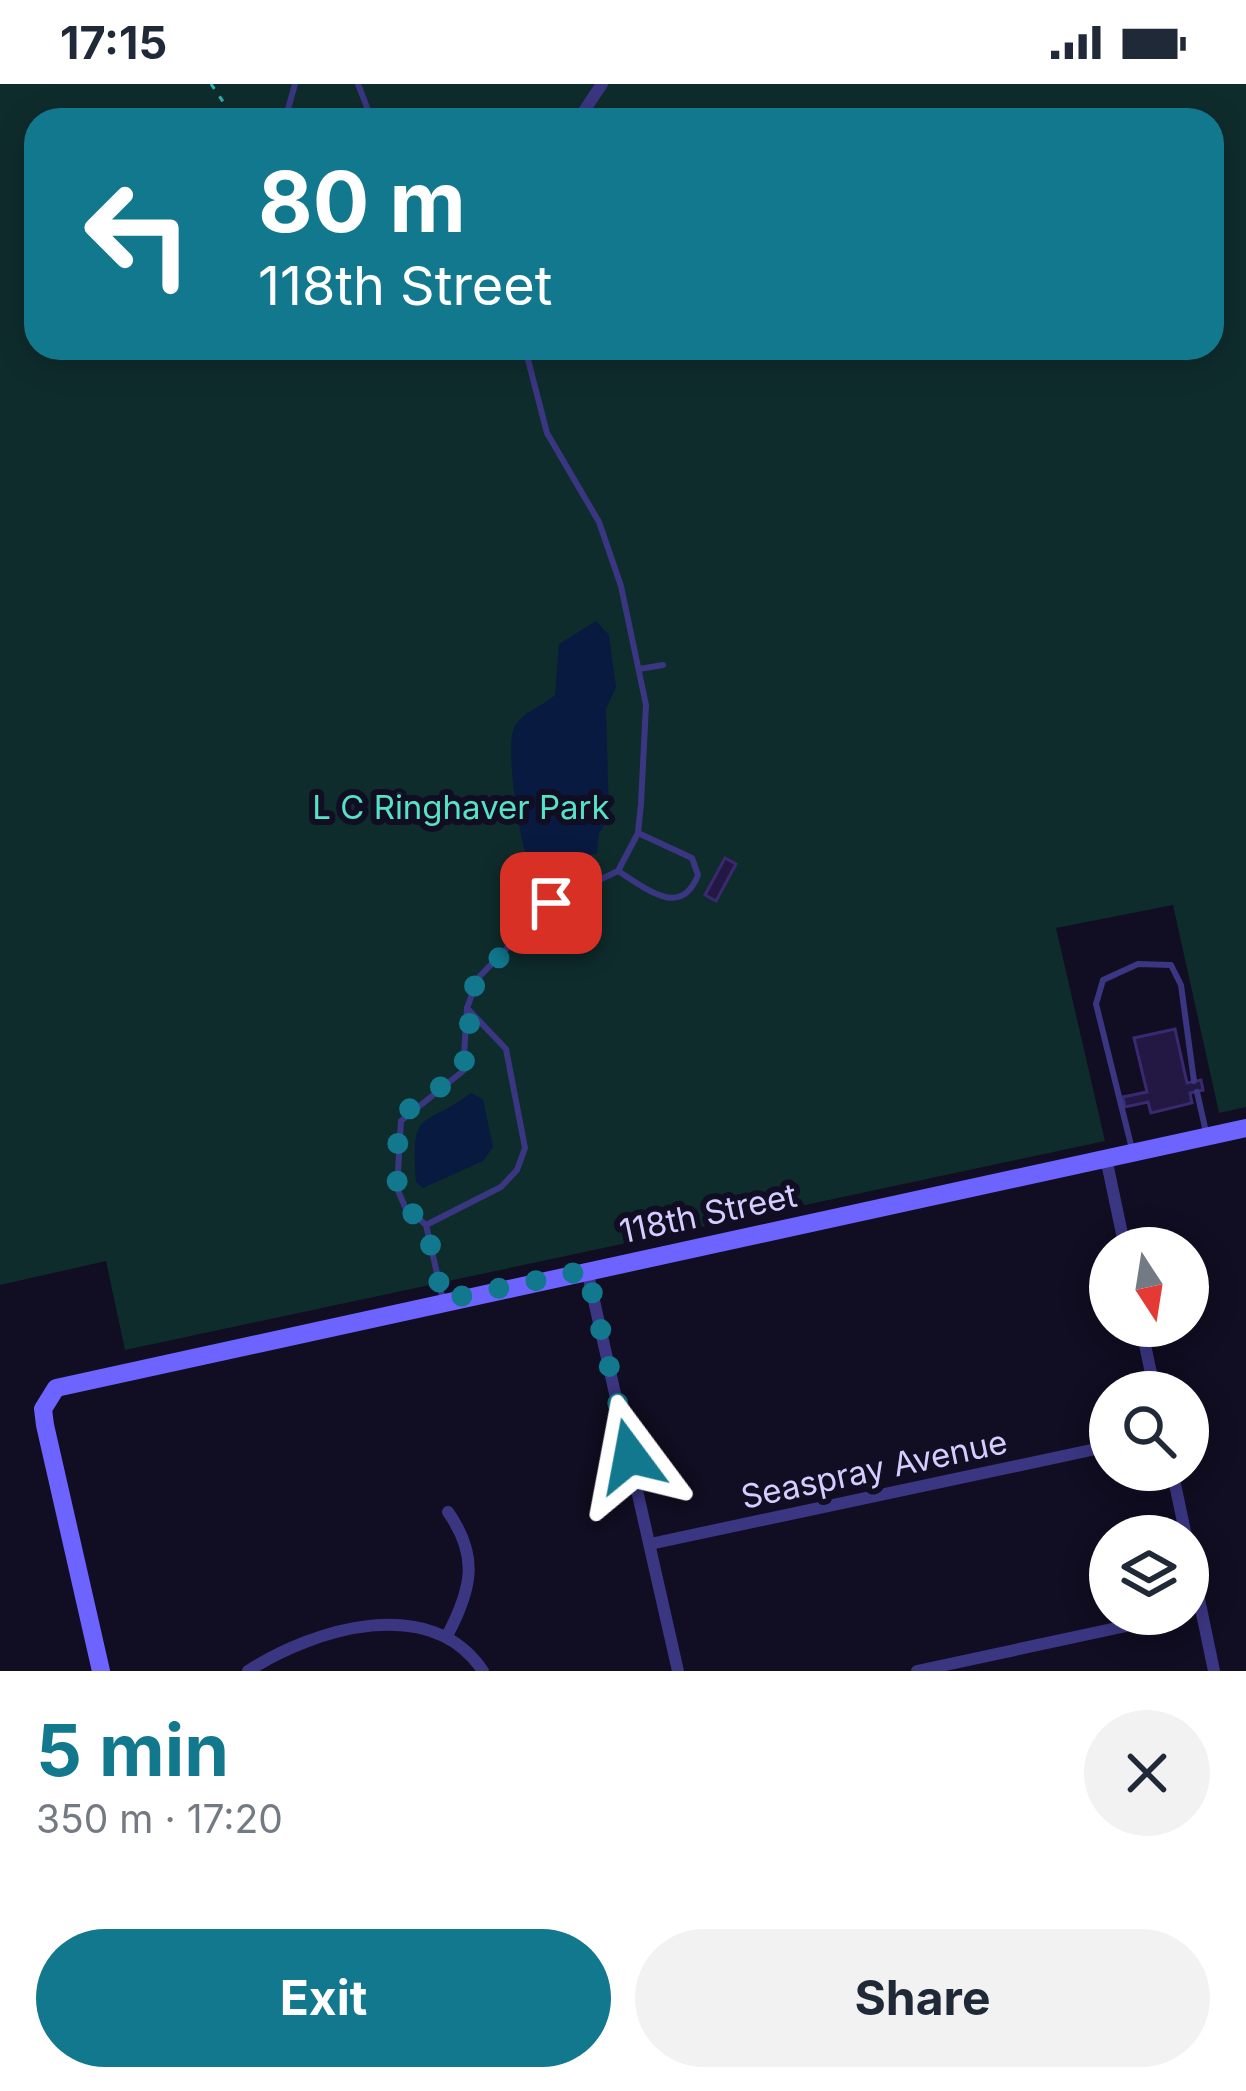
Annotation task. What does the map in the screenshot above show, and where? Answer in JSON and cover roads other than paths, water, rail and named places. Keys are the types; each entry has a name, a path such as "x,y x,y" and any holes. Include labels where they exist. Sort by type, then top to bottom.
{"street":[{"name":"118th Street","path":"101,1671 45,1425 47,1398 70,1382 1246,1128"},
{"path":"1106,1158 1121,1227"},
{"path":"587,1270 678,1671"},
{"name":"Seaspray Avenue","path":"650,1544 1089,1450"},
{"path":"448,1512 464,1535 471,1562 465,1603 448,1634"},
{"path":"248,1671 292,1651 378,1625 403,1623 448,1634 483,1671"},
{"path":"917,1671 1089,1634"},
{"path":"1199,1635 1214,1671"},
{"path":"292,1651 296,1671"}],"lane":[{"path":"443,1300 426,1225 405,1207 397,1188 398,1130 408,1110 463,1071 467,1008 478,978 543,909 618,872 638,833 646,705 639,669 608,545 547,433 528,360"},
{"path":"639,669 663,664"},
{"path":"618,872 673,900 686,897 698,878 692,858 638,833"},
{"path":"1133,1153 1096,1004 1103,980 1128,966 1171,964 1181,985 1194,1081"},
{"path":"426,1225 501,1187 517,1171 526,1148 506,1049 467,1008"},
{"path":"1197,1092 1206,1136"}],"water":[{"path":"596,621 609,635 616,687 606,709 609,817 599,833 597,853 532,869 515,802 513,731 525,715 555,695 559,644"},
{"path":"471,1093 483,1099 493,1147 483,1161 423,1188 416,1182 418,1130 430,1117"}],"park label":[{"name":"L C Ringhaver Park","path":"461,807"}]}
